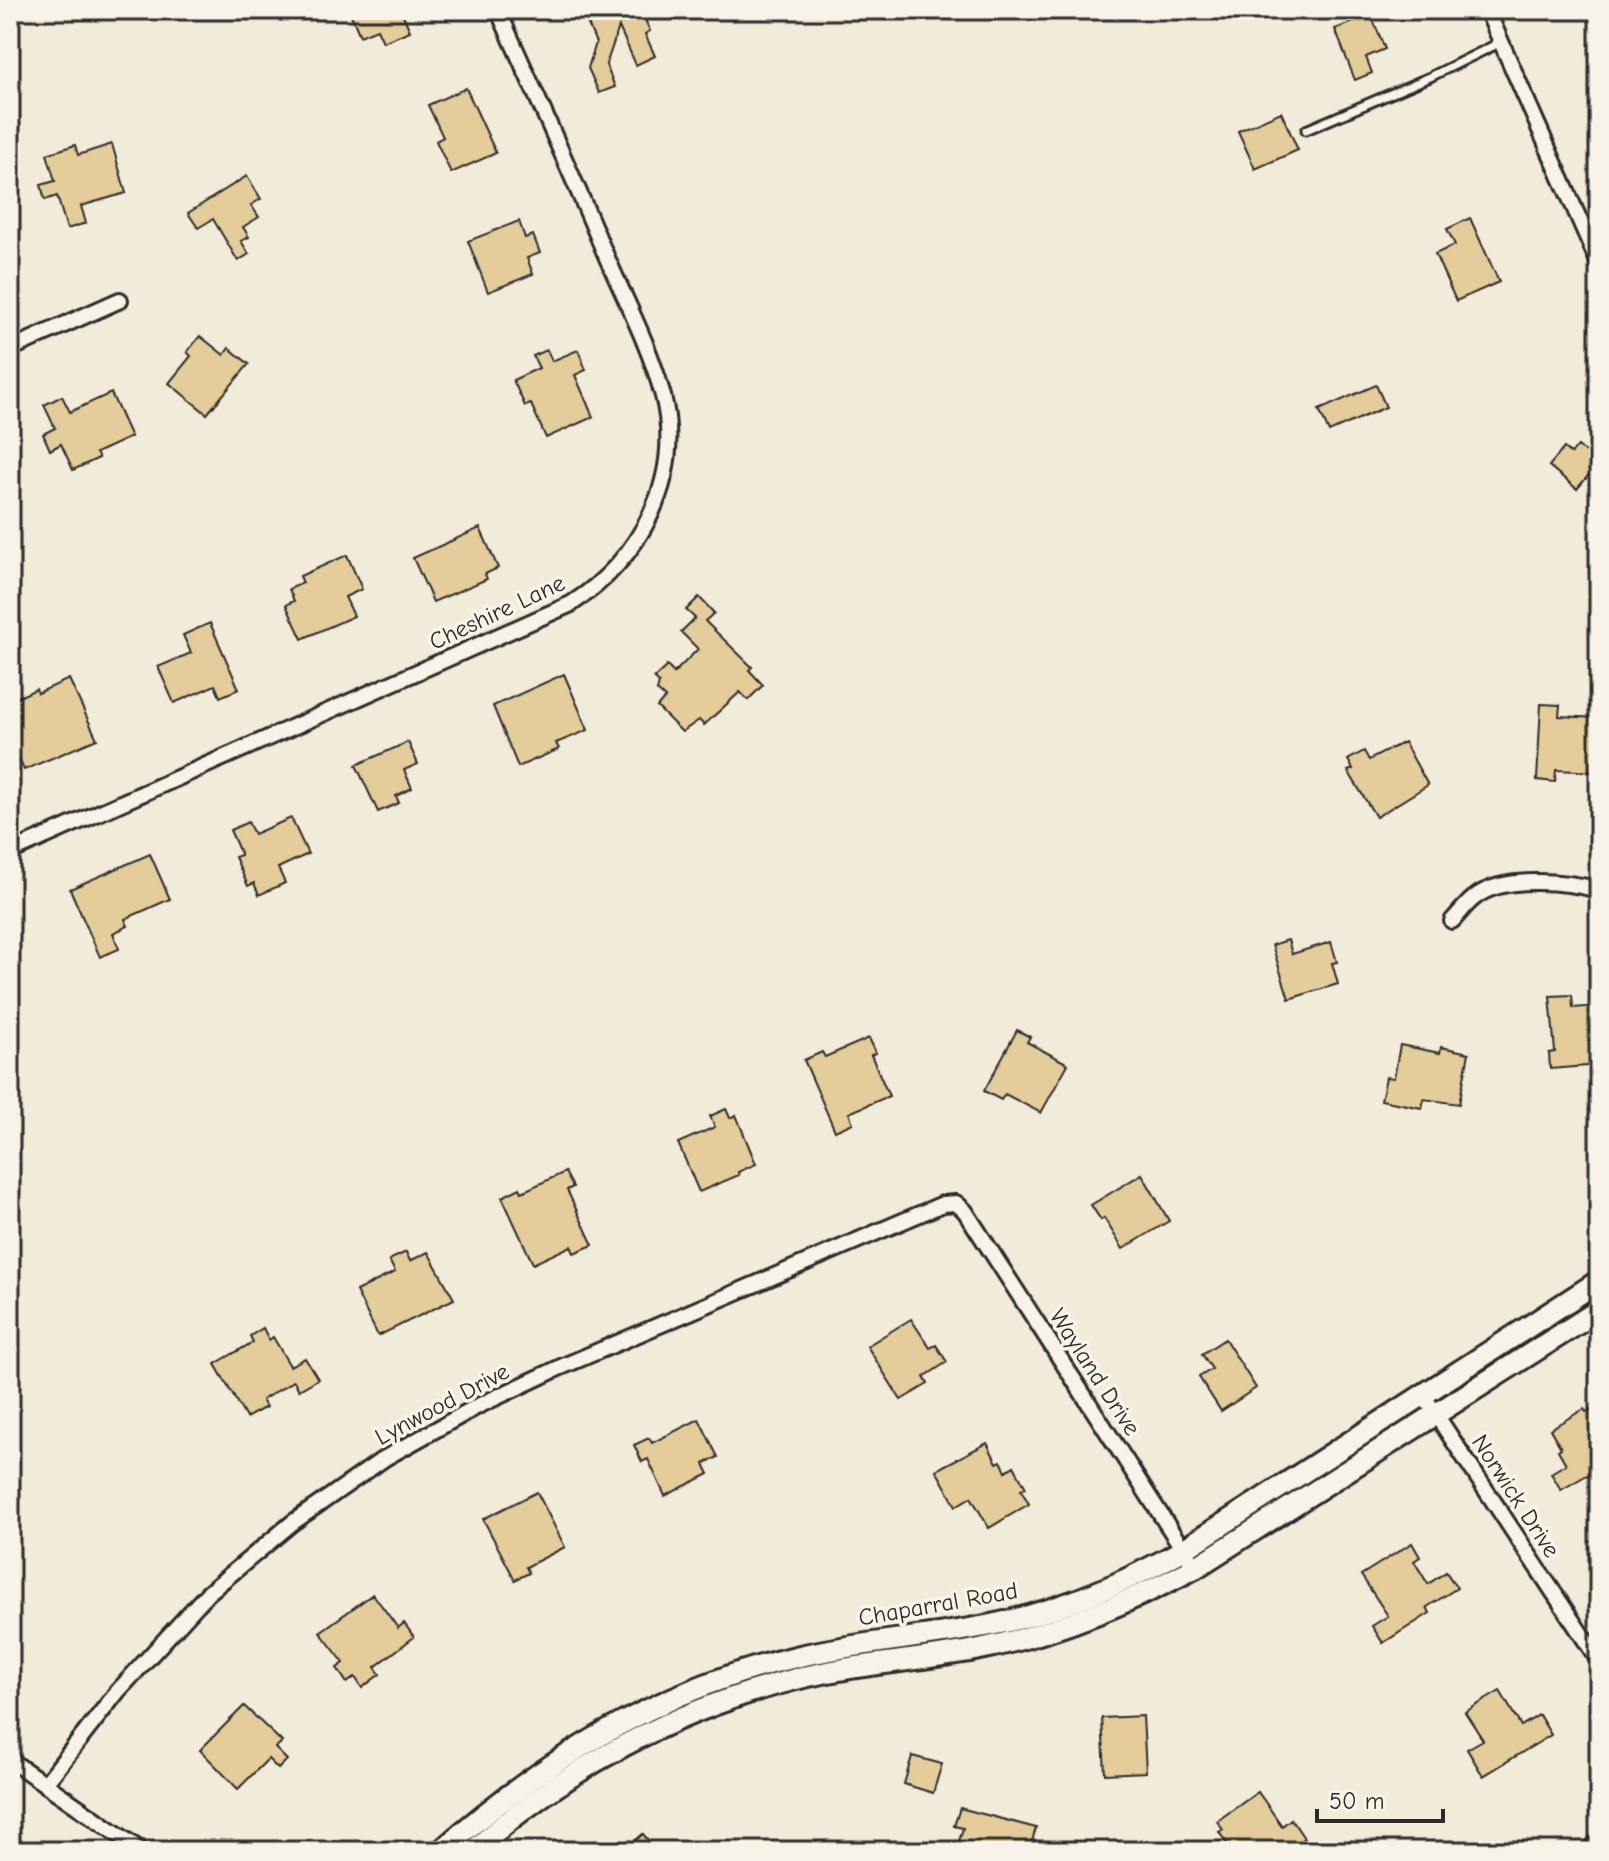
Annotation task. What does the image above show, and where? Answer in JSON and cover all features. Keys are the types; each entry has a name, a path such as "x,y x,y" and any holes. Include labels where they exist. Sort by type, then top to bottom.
{"main road":[{"name":"Chaparral Road","path":"441,1851 514,1790 552,1763 669,1700 756,1668 800,1656 988,1626 1108,1587 1183,1550 1599,1281"},
{"name":"Chaparral Road","path":"473,1851 542,1796 597,1760 693,1713 798,1679 856,1667 976,1650 1043,1633 1113,1609 1195,1568 1599,1310"}],"street":[{"name":"Cheshire Lane","path":"10,852 571,604 606,578 638,539 652,513 664,474 667,447 663,398 638,330 498,10"},
{"path":"1487,10 1599,264"},
{"path":"10,349 120,300"},
{"path":"1452,921 1474,897 1506,884 1564,884 1599,890"},
{"name":"Wayland Drive","path":"956,1203 974,1224 1195,1568"},
{"name":"Lynwood Drive","path":"45,1784 118,1691 207,1594 292,1523 385,1458 478,1406 561,1367 943,1204 956,1203"},
{"name":"Norwick Drive","path":"1423,1395 1599,1661"},
{"path":"10,1760 142,1851"}],"lane":[{"path":"1306,130 1430,77 1501,42"}],"building":[{"path":"349,10 401,10 410,31 383,42 377,29 360,36"},
{"path":"582,10 641,10 650,31 645,34 655,56 636,65 619,27 606,65 615,87 599,93 588,68 596,43"},
{"path":"1371,15 1385,49 1366,57 1372,73 1355,80 1335,29"},
{"path":"466,88 496,153 451,173 436,141 443,137 428,105"},
{"path":"1281,112 1298,150 1255,169 1238,131"},
{"path":"112,144 126,193 81,206 86,223 67,229 57,196 45,200 41,185 55,181 47,154 75,145 78,155"},
{"path":"247,176 261,199 251,205 259,217 243,227 249,237 241,241 249,254 238,261 213,219 198,228 188,213"},
{"path":"1470,218 1499,282 1456,301 1435,254 1455,245 1447,229"},
{"path":"519,221 525,238 533,235 540,253 527,258 533,274 488,292 468,241"},
{"path":"200,336 224,355 229,348 249,364 207,414 169,383 191,356 187,352"},
{"path":"547,350 552,361 578,350 586,370 575,375 593,417 546,438 531,404 525,406 513,380 539,368 533,356"},
{"path":"1376,385 1386,407 1329,432 1319,410"},
{"path":"111,393 131,437 96,453 99,458 73,470 61,444 50,450 43,434 55,428 44,405 62,396 70,412"},
{"path":"1578,446 1599,463 1577,489 1549,466 1564,448 1571,454"},
{"path":"480,528 498,568 485,574 487,579 433,602 413,558"},
{"path":"347,555 362,589 345,597 354,616 302,639 286,605 294,601 289,589 303,583 300,576"},
{"path":"699,597 714,613 705,621 752,667 749,670 763,685 748,700 740,692 704,725 699,720 682,732 657,707 665,698 657,691 659,683 654,678 667,666 674,673 698,649 681,632 695,618 686,610"},
{"path":"210,623 239,689 220,697 215,685 174,703 158,667 191,653 183,635"},
{"path":"564,674 588,730 556,743 559,749 518,767 493,706"},
{"path":"69,679 97,739 24,770 10,740 10,701"},
{"path":"1541,704 1560,705 1559,716 1599,718 1599,772 1556,770 1555,782 1537,780"},
{"path":"408,742 418,764 404,770 412,788 396,796 399,803 378,812 356,765"},
{"path":"1404,742 1428,785 1376,817 1348,771 1353,769 1348,760 1364,751 1369,760"},
{"path":"291,818 308,854 278,868 285,883 259,895 254,883 248,886 235,857 241,855 230,830 248,822 254,834"},
{"path":"150,854 170,899 125,919 128,926 113,933 119,949 100,957 70,889"},
{"path":"1288,940 1292,954 1331,942 1337,962 1332,963 1338,984 1289,999 1272,945"},
{"path":"1572,995 1573,1008 1599,1006 1599,1065 1550,1069 1549,1053 1555,1052 1550,996"},
{"path":"1017,1030 1030,1037 1027,1042 1068,1064 1041,1113 1005,1094 1001,1100 984,1091"},
{"path":"869,1038 876,1053 871,1055 889,1096 849,1113 853,1123 835,1131 804,1060 822,1052 825,1057"},
{"path":"1400,1045 1440,1053 1441,1047 1469,1053 1459,1104 1424,1099 1422,1108 1381,1100 1386,1077 1394,1078"},
{"path":"726,1109 730,1118 736,1115 756,1164 699,1192 678,1143 715,1127 710,1116"},
{"path":"565,1172 573,1187 567,1190 593,1245 574,1253 571,1246 533,1264 502,1197 520,1188 522,1192"},
{"path":"1142,1174 1169,1221 1123,1249 1104,1218 1101,1220 1091,1205"},
{"path":"406,1252 410,1261 428,1252 454,1299 378,1336 356,1291 395,1272 389,1260"},
{"path":"911,1319 930,1348 936,1345 947,1362 924,1377 928,1384 901,1400 867,1346"},
{"path":"263,1328 269,1340 273,1337 290,1366 305,1358 318,1379 299,1390 294,1381 262,1400 266,1407 246,1418 215,1364 253,1342 250,1336"},
{"path":"1225,1339 1256,1388 1221,1411 1199,1377 1212,1369 1202,1354"},
{"path":"1599,1405 1599,1495 1587,1475 1561,1490 1551,1473 1566,1464 1550,1429 1584,1409 1586,1412"},
{"path":"699,1419 718,1457 704,1464 709,1474 665,1496 648,1459 642,1462 634,1445 649,1438 652,1443"},
{"path":"987,1443 997,1463 1001,1461 1006,1471 1014,1466 1026,1488 1021,1490 1029,1504 989,1528 971,1497 956,1506 936,1470"},
{"path":"537,1492 565,1547 526,1567 529,1573 515,1580 483,1519"},
{"path":"1412,1543 1420,1557 1414,1561 1428,1584 1446,1572 1457,1588 1427,1607 1430,1613 1383,1643 1372,1626 1388,1616 1361,1575"},
{"path":"373,1594 398,1628 404,1623 414,1637 375,1667 380,1674 362,1688 355,1677 347,1683 337,1668 344,1663 320,1632"},
{"path":"1500,1691 1521,1726 1539,1715 1551,1735 1483,1776 1467,1749 1483,1740 1465,1712"},
{"path":"244,1706 282,1742 275,1748 287,1760 278,1769 268,1759 238,1789 200,1750"},
{"path":"1143,1716 1146,1772 1105,1774 1102,1718"},
{"path":"912,1756 942,1764 933,1793 904,1784"},
{"path":"1258,1792 1282,1826 1291,1819 1304,1838 1286,1851 1232,1851 1219,1832 1223,1830 1217,1821"},
{"path":"960,1808 1036,1828 1029,1851 956,1851 963,1828 954,1826"},
{"path":"1599,1828 1599,1851 1590,1851 1583,1844"},
{"path":"643,1834 657,1851 623,1851"}]}
